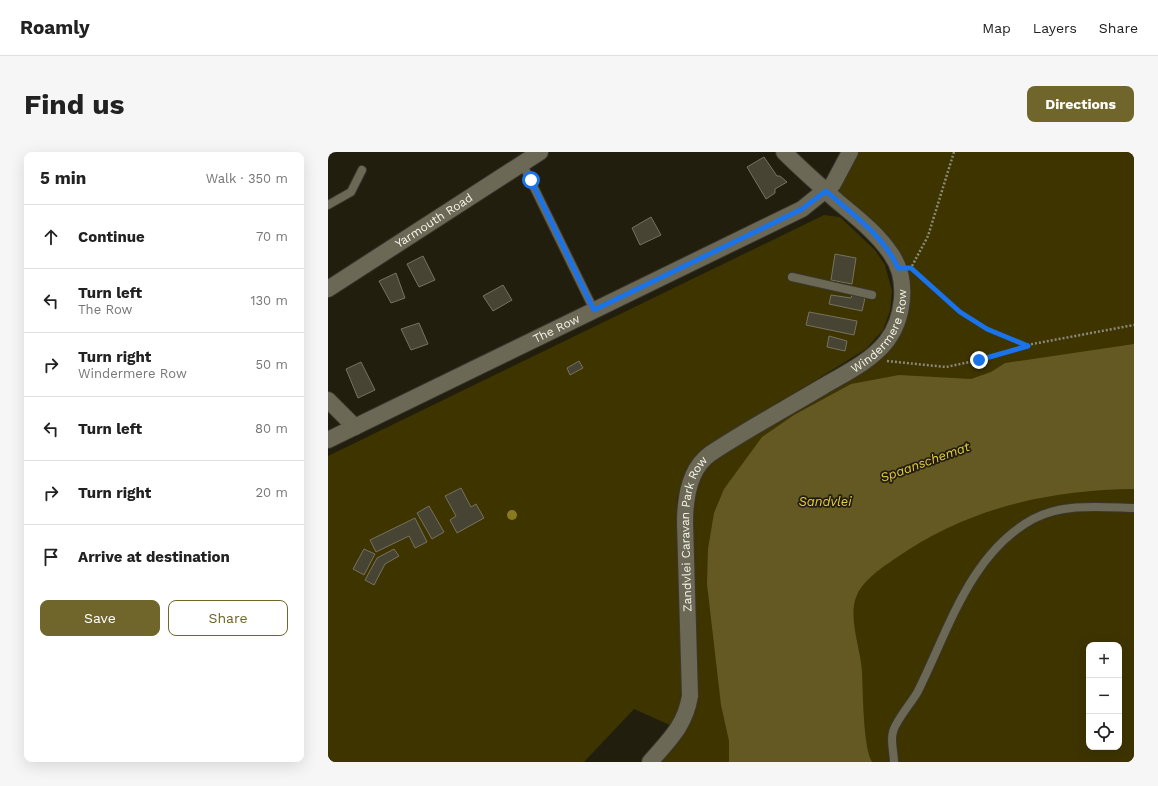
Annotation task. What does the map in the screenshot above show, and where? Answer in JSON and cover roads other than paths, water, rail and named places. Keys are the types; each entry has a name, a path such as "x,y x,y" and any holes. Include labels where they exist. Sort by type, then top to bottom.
{"street":[{"name":"Yarmouth Road","path":"328,289 540,152"},
{"name":"Windermere Row","path":"784,152 878,238 892,255 898,268 902,287 901,307 896,324 886,342 872,355 844,374"},
{"name":"The Row","path":"328,440 802,209 833,184 850,152"},
{"name":"Zandvlei Caravan Park Row","path":"650,762 679,729 686,712 690,696 685,502 692,479 703,461 710,454 844,374"},
{"path":"328,400 355,427"}],"lane":[{"path":"522,163 594,310"},
{"path":"328,205 351,192 362,170"},
{"path":"792,277 872,294"},
{"path":"894,762 892,732 916,694 945,632 977,571 1002,540 1033,519 1066,508 1134,508"}],"water":[{"name":"Sandvlei","path":"1134,344 1134,489 1102,490 1040,498 980,514 951,526 923,541 880,569 860,589 854,603 853,613 862,672 865,732 869,755 872,762 729,762 729,741 721,705 707,584 708,549 714,513 724,489 762,437 794,415 851,384 899,375 971,379 991,372 1005,363"}],"water label":[{"name":"Spaanschemat","path":"925,462"}]}
